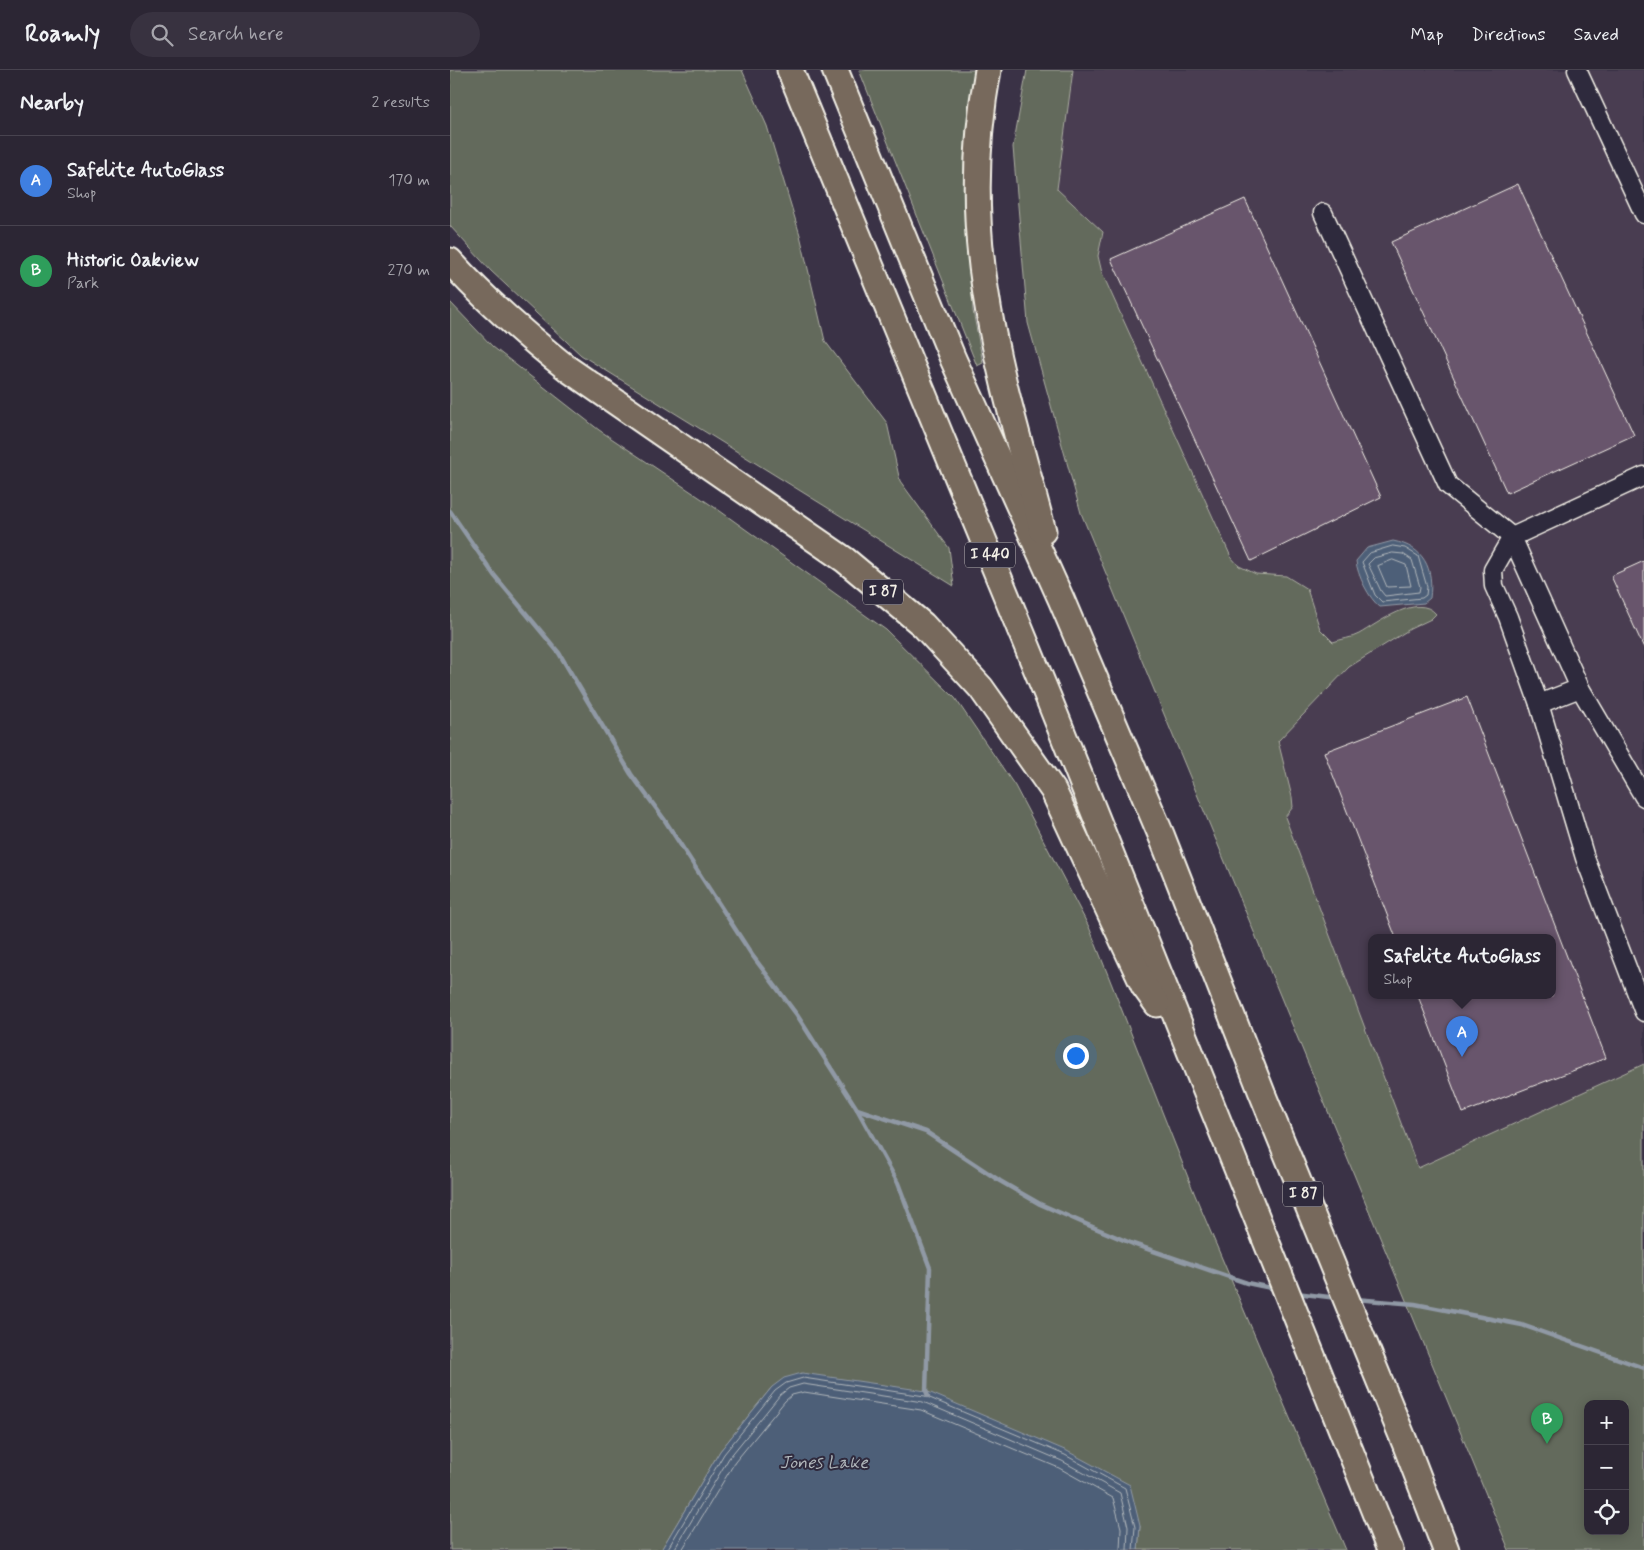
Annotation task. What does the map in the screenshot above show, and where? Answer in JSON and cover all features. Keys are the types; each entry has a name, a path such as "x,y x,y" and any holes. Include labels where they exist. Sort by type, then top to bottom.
{"highway":[{"name":"I 440","path":"790,70 1048,697 1185,1042"},
{"name":"I 440","path":"835,70 953,359 1061,599"},
{"name":"I 87","path":"988,70 983,93 977,194 985,288 1000,368 1061,599 1162,837 1262,1092 1405,1443 1446,1550"},
{"name":"I 87","path":"450,261 480,294 525,335 568,368 836,555 923,625 981,688 1054,790 1144,986 1185,1042 1390,1550"}],"street":[{"path":"1577,70 1644,214"},
{"path":"1323,213 1448,485 1512,537 1580,688 1644,797"},
{"path":"1644,476 1512,537 1493,570 1494,586 1508,617 1539,704 1585,858 1644,1012"},
{"path":"1539,704 1580,688"}],"shaded area":[{"path":"1073,70 1644,70 1644,1394 1465,1323 1057,189"}],"green space":[{"path":"450,70 742,70 767,126 800,235 825,341 887,423 900,481 949,548 954,586 581,355 491,271 450,226"},
{"path":"859,70 974,70 967,203 973,311 983,363 977,366"},
{"path":"1027,70 1073,70 1057,189 1103,232 1098,256 1102,273 1231,557 1239,566 1256,574 1286,576 1307,589 1320,629 1333,642 1356,635 1387,617 1408,608 1419,606 1428,608 1436,614 1431,619 1410,629 1349,667 1278,741 1293,807 1285,817 1418,1168 1644,1064 1644,1550 1509,1550 1081,513 1028,323 1013,147"},
{"path":"450,302 493,347 599,430 720,511 886,630 955,698 1015,786 1089,927 1195,1195 1346,1550 1138,1550 1140,1526 772,1387 720,1451 661,1550 450,1550"}],"water":[{"path":"1393,541 1412,548 1425,561 1431,587 1430,598 1424,603 1380,607 1364,586 1356,561 1367,548"},
{"name":"Jones Lake","path":"802,1373 926,1391 1067,1451 1130,1485 1140,1526 1138,1550 661,1550 720,1451 772,1387 784,1378"}],"building":[{"path":"1518,184 1634,435 1507,493 1391,242"},
{"path":"1245,199 1381,497 1251,561 1111,259"},
{"path":"1644,561 1644,648 1611,576"},
{"path":"1467,697 1606,1058 1463,1113 1419,999 1556,999 1556,934 1394,934 1324,752"}],"waterway":[{"path":"450,511 494,575 559,653 631,774 664,819 752,955 797,1015 857,1109 898,1183 930,1268 926,1391 928,1396"},
{"path":"857,1109 926,1132 1000,1181 1040,1204 1088,1225 1133,1244 1247,1283 1276,1289"},
{"path":"1296,1293 1337,1298"},
{"path":"1355,1299 1415,1304 1522,1325 1644,1368"}],"place":[{"name":"Safelite AutoGlass","path":"1462,1057"},
{"name":"Historic Oakview","path":"1547,1444"}]}
